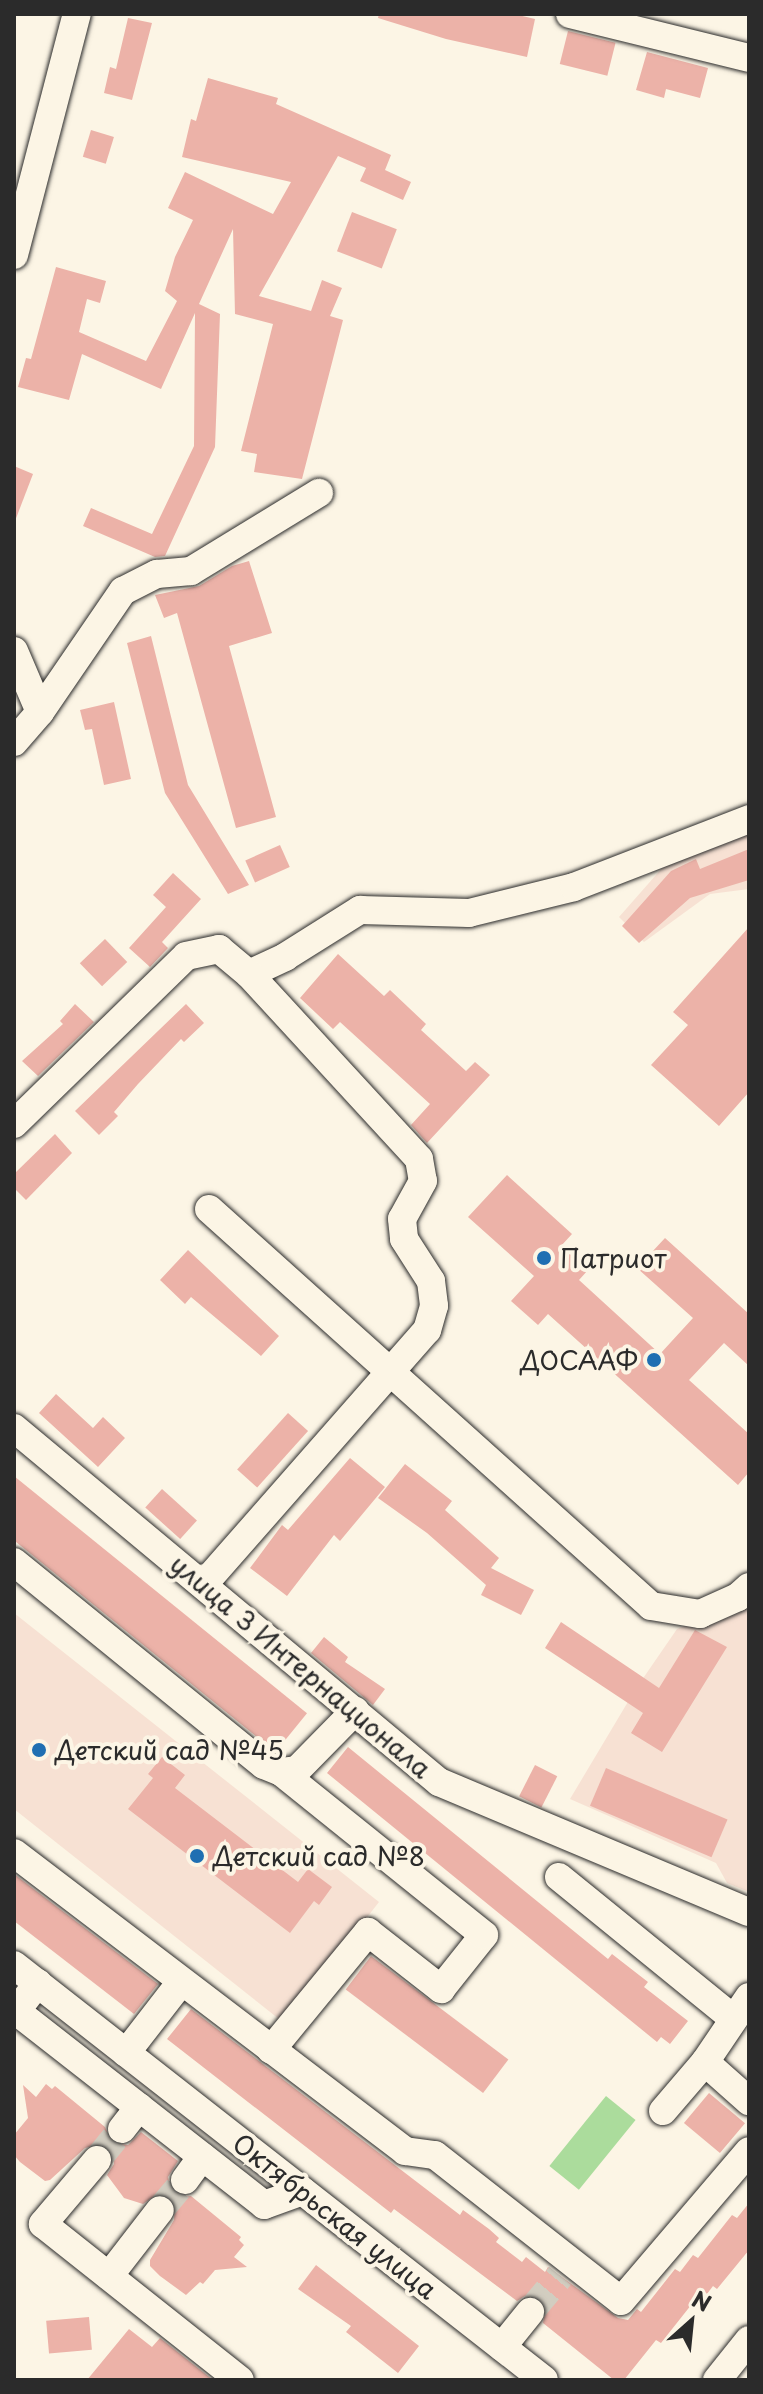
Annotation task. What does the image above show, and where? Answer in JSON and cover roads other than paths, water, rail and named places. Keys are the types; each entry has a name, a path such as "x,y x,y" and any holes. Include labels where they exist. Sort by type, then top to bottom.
{"street":[{"path":"14,255 77,14"},
{"path":"570,14 749,58"},
{"path":"14,742 40,712 123,591 157,574 191,571 319,493"},
{"path":"14,651 40,712"},
{"path":"249,974 285,957 360,910 469,913 574,887 749,819"},
{"path":"14,1124 186,956 219,949 249,974 419,1159 423,1181 402,1219 404,1239 431,1281 434,1306 427,1330 393,1373 204,1584"},
{"path":"209,1209 651,1606 700,1614 738,1597 749,1587"},
{"name":"улица 3 Интернационала","path":"14,1428 439,1782 749,1912"},
{"path":"14,1562 264,1765 281,1772 484,1935 441,1989 368,1932 271,2050"},
{"path":"281,1772 297,1770 311,1760 355,1711"},
{"path":"14,1853 405,2151 435,2155 565,2269 621,2301 749,2151"},
{"path":"559,1877 741,2008 705,2062 663,2111"},
{"name":"Октябрьская улица","path":"14,1965 544,2380"},
{"path":"126,2053 181,1982"},
{"path":"38,1983 15,2012 130,2118 202,2157 264,2205 303,2191"},
{"path":"705,2062 749,2101"},
{"path":"185,2180 202,2157"},
{"path":"97,2160 43,2224 240,2380"},
{"path":"109,2276 160,2210"},
{"path":"502,2347 530,2312"},
{"path":"717,2380 749,2340"}],"tunnel":[{"path":"97,2160 122,2129"},
{"path":"160,2210 185,2180"},
{"path":"530,2312 560,2276"}],"place":[{"name":"Патриот","path":"544,1258"},
{"name":"ДОСААФ","path":"654,1360"},
{"name":"Детский сад №45","path":"39,1750"},
{"name":"Детский сад №8","path":"197,1856"}]}
